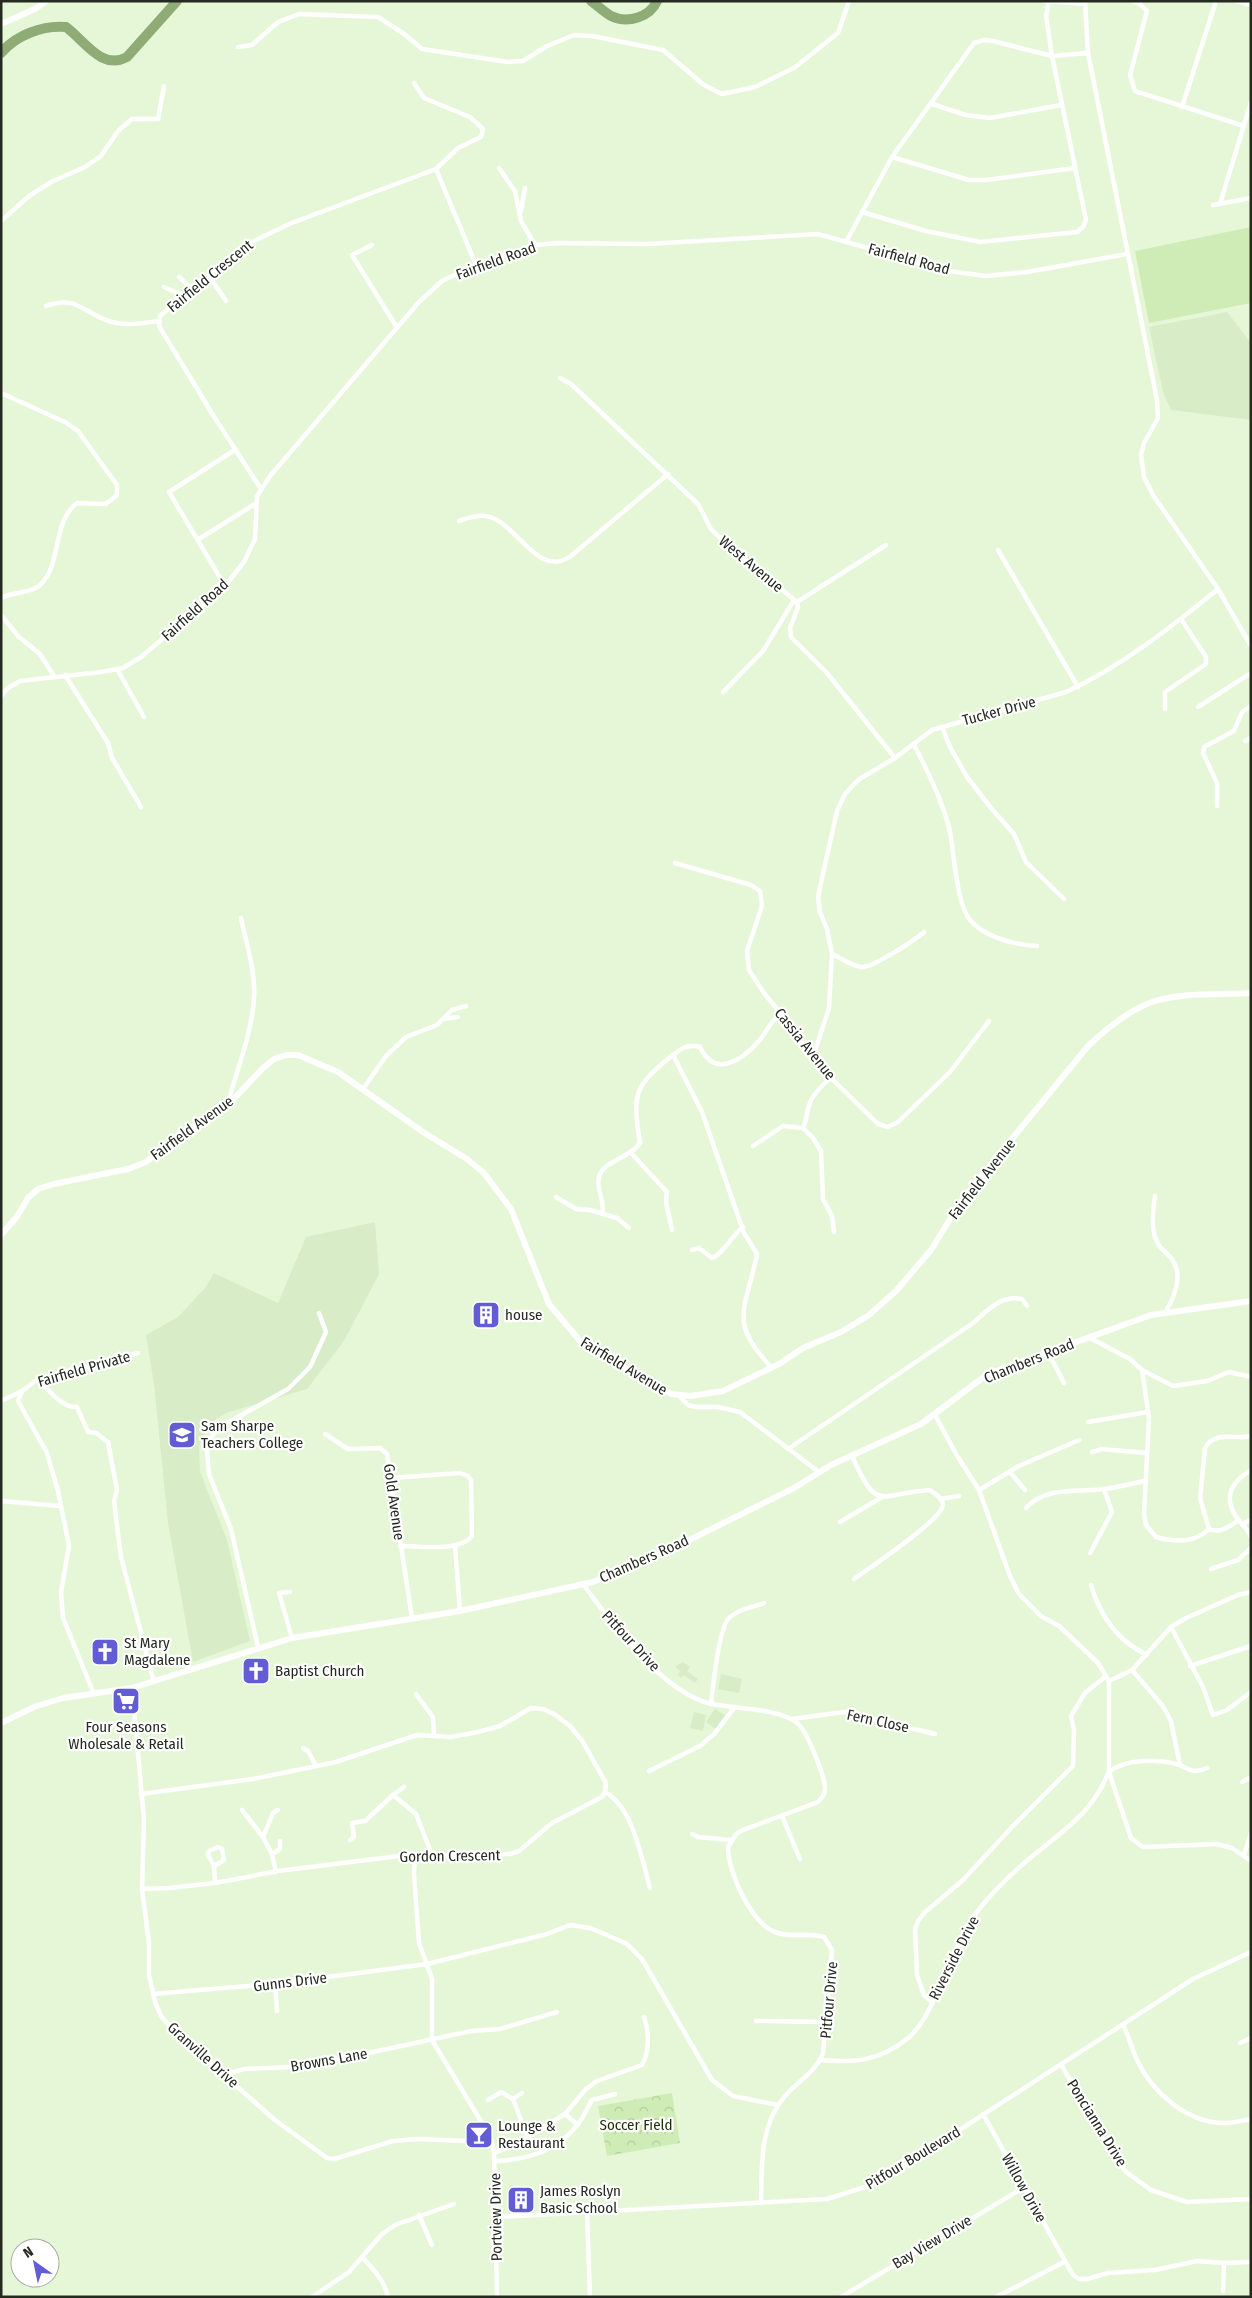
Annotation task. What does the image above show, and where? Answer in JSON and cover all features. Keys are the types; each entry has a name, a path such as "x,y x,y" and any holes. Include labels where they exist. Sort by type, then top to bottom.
{"street":[{"path":"1,24 35,9 46,1"},
{"path":"238,47 252,45 278,22 299,14 378,17 422,49 515,62 523,61 547,46 574,35 592,36 663,50 704,85 722,94 755,87 794,68 838,33 850,1"},
{"path":"1132,1 1140,4 1147,11 1130,75 1135,91 1244,126"},
{"path":"1182,107 1216,1"},
{"path":"1236,1 1251,5"},
{"path":"862,212 926,231 980,242 1077,232 1084,227 1086,220 1061,104 1046,16 1047,2 1085,3 1088,53 1126,254 1141,313 1157,400 1158,418 1144,443 1141,455 1144,477 1218,589 1251,646"},
{"path":"846,242 892,157 932,104 947,78 974,43 984,40 993,41 1052,56 1088,53"},
{"path":"414,83 424,98 470,117 483,129 481,138 458,148 436,169 476,265"},
{"path":"1,221 29,196 53,181 85,167 101,156 118,131 132,119 158,119 164,86"},
{"path":"1220,204 1251,102"},
{"path":"932,104 966,115 990,118 1061,104"},
{"path":"892,157 969,180 986,180 1075,168"},
{"path":"499,168 514,191 521,213"},
{"name":"Fairfield Crescent","path":"261,489 234,450 159,326 160,316 239,250 270,233 436,169"},
{"path":"525,188 521,221 535,245"},
{"path":"1213,205 1251,198"},
{"name":"Fairfield Road","path":"1,696 8,688 20,681 117,669 141,657 225,586 253,547 257,530 255,504 261,489 396,326 429,291 442,281 476,265 535,245 601,242 646,244 818,234 949,271 986,276 1027,272 1126,254"},
{"path":"372,245 352,254 396,326"},
{"path":"209,276 226,301"},
{"path":"179,277 192,289"},
{"path":"164,287 184,296"},
{"path":"46,306 68,302 77,304 105,320 128,325 159,321"},
{"name":"West Avenue","path":"560,378 571,384 668,474 701,507 711,529 725,543 795,601 798,607 790,628 791,637 827,673 895,758"},
{"path":"1,393 65,422 78,431 117,485 117,495 106,504 76,503 70,508 56,545 51,570 41,585 1,598"},
{"path":"225,586 199,539 168,492 234,450"},
{"path":"459,521 475,516 490,517 543,560 556,563 564,561 578,550 668,474"},
{"path":"199,539 255,504"},
{"path":"723,692 763,651 795,601 886,545"},
{"path":"998,550 1078,687"},
{"name":"Tucker Drive","path":"814,1054 829,1008 832,954 827,929 820,912 818,896 837,811 845,794 858,780 895,758 932,730 1024,705 1078,687 1109,670 1181,619 1218,589"},
{"path":"1,615 18,636 40,654 54,676"},
{"path":"1165,709 1163,696 1165,692 1206,664 1206,658 1181,619"},
{"path":"117,669 144,717"},
{"path":"1198,707 1251,673"},
{"path":"65,675 108,743 112,758 141,807"},
{"path":"1217,806 1217,783 1203,753 1204,748 1234,730 1242,712 1251,706"},
{"path":"942,727 950,748 967,777 984,800 1014,834 1026,862 1064,899"},
{"path":"1246,741 1251,738"},
{"path":"914,745 928,770 949,827 966,916 979,928 994,936 1023,945 1037,946"},
{"name":"Cassia Avenue","path":"675,863 751,885 760,891 762,906 747,950 746,961 749,970 764,994 786,1020 798,1039 814,1054 831,1078 878,1124 883,1126 894,1125 950,1072 989,1021"},
{"path":"228,1105 252,1016 255,997 253,976 241,918"},
{"path":"832,954 857,966 866,966 906,946 924,932"},
{"name":"Fairfield Avenue","path":"1,1235 16,1218 28,1198 38,1189 128,1169 146,1162 179,1135 228,1105 262,1069 286,1055 298,1055 330,1068 423,1132 467,1159 484,1173 510,1209 549,1304 581,1342 671,1394 679,1396 723,1391 772,1368 803,1348 841,1332 861,1320 902,1285 931,1250 962,1200 1088,1046 1109,1026 1153,1002 1208,994 1251,992"},
{"path":"445,1019 452,1010 466,1006"},
{"path":"363,1089 394,1047 406,1037 445,1019 458,1017"},
{"path":"602,1213 604,1208 598,1186 599,1175 604,1169 631,1153 640,1143 636,1114 642,1082 682,1048 692,1045 700,1048 708,1060 714,1064 729,1064 753,1047 775,1019 786,1020"},
{"path":"674,1055 702,1112 743,1227 757,1254 742,1320 746,1335 753,1347 772,1368"},
{"path":"803,1128 809,1116 808,1106 831,1078"},
{"path":"753,1146 779,1128 791,1126 803,1128 813,1138 821,1151 823,1199 832,1216 834,1232"},
{"path":"631,1153 667,1192 666,1202 672,1230"},
{"path":"1155,1196 1153,1208 1154,1232 1158,1245 1172,1257 1177,1267 1176,1293 1165,1313"},
{"path":"556,1197 576,1209 602,1213 617,1218 629,1228"},
{"path":"692,1250 699,1248 712,1258 716,1257 728,1240 743,1227"},
{"path":"788,1449 973,1323 999,1301 1014,1297 1022,1299 1027,1306"},
{"name":"Chambers Road","path":"1,1723 41,1705 63,1698 132,1688 258,1647 292,1638 460,1611 509,1598 583,1584 653,1558 794,1488 818,1472 921,1424 981,1379 996,1371 1090,1338 1137,1319 1251,1300"},
{"path":"258,1647 231,1529 209,1474 207,1451 209,1440 220,1427 288,1389 310,1367 326,1332 319,1313"},
{"path":"1090,1338 1130,1359 1142,1370 1173,1386 1207,1381 1229,1372 1251,1377"},
{"path":"1048,1352 1064,1383"},
{"name":"Fairfield Private","path":"94,1694 63,1618 62,1592 70,1546 61,1506 47,1453 18,1401 22,1391 36,1380 138,1353"},
{"path":"1142,1370 1148,1412 1144,1481 1144,1515 1146,1525 1156,1537 1190,1540 1203,1534 1208,1529"},
{"path":"36,1380 51,1391 60,1402 77,1407 88,1432 96,1432 108,1442 117,1490 114,1502 121,1556 154,1682"},
{"path":"1,1401 22,1391"},
{"path":"679,1396 688,1405 718,1407 740,1412 818,1472"},
{"path":"1088,1422 1148,1412"},
{"path":"935,1415 956,1454 980,1490 1010,1576 1019,1594 1041,1616 1059,1626 1075,1641 1098,1663 1108,1679 1109,1772 1131,1838 1138,1845 1217,1844 1232,1848 1244,1854 1251,1861"},
{"name":"Gold Avenue","path":"325,1434 348,1449 380,1448 386,1454 412,1618"},
{"path":"1238,1520 1221,1530 1214,1532 1208,1529 1200,1498 1205,1448 1208,1442 1215,1438 1250,1439"},
{"path":"980,1490 1010,1472 1079,1440"},
{"path":"1092,1452 1102,1449 1147,1454"},
{"path":"852,1456 864,1483 873,1494 882,1497"},
{"path":"1251,1470 1231,1486 1230,1505 1238,1520 1244,1523 1251,1537"},
{"path":"1010,1472 1025,1490"},
{"path":"391,1478 460,1473 468,1476 471,1480 472,1536 468,1542 455,1546 400,1546"},
{"path":"1026,1508 1032,1502 1048,1494 1085,1488 1104,1489 1144,1481"},
{"path":"1090,1553 1112,1512 1104,1489"},
{"path":"840,1522 882,1497 930,1490 940,1498 943,1504 940,1513 929,1524 854,1578"},
{"path":"940,1498 959,1496"},
{"path":"1,1501 61,1506"},
{"path":"1244,1523 1251,1520"},
{"path":"455,1546 460,1611"},
{"path":"1211,1569 1238,1560 1251,1548"},
{"name":"Pitfour Drive","path":"583,1584 620,1633 645,1660 674,1684 711,1704 792,1719"},
{"path":"1091,1585 1097,1605 1112,1629 1132,1648 1147,1656"},
{"path":"290,1592 279,1593 292,1638"},
{"path":"932,2002 919,1985 917,1975 915,1930 918,1921 924,1913 963,1880 1012,1827 1073,1766 1074,1736 1071,1716 1085,1694 1108,1679 1132,1670 1147,1656 1171,1627 1186,1618 1238,1595 1251,1592"},
{"path":"711,1704 719,1647 728,1620 744,1610 764,1603"},
{"path":"1171,1627 1190,1666 1203,1687 1213,1715 1227,1710 1251,1692"},
{"path":"1190,1666 1251,1646"},
{"path":"1132,1670 1162,1706 1171,1721 1180,1764"},
{"name":"Granville Drive","path":"132,1688 144,1819 142,1889 153,1994 161,2016 174,2032 275,2120 327,2158 334,2159 393,2141 418,2139 466,2141 491,2138"},
{"path":"416,1694 433,1717 434,1735"},
{"path":"649,1771 700,1746 714,1734 735,1707"},
{"path":"141,1794 253,1779 336,1762 417,1734 450,1737 478,1732 500,1726 531,1708 544,1708 570,1726 583,1742 606,1783 605,1792 614,1799 631,1826 650,1888"},
{"name":"Fern Close","path":"792,1719 844,1712 935,1734"},
{"path":"692,1834 698,1838 731,1840 743,1830 818,1802 825,1788 806,1733 792,1719"},
{"path":"303,1748 308,1751 316,1766"},
{"path":"1109,1772 1115,1767 1128,1763 1171,1762 1198,1772 1208,1768"},
{"name":"Riverside Drive","path":"820,2060 851,2062 881,2055 908,2038 932,2002 974,1917 1027,1860 1088,1809 1097,1798 1109,1772"},
{"path":"1242,1782 1251,1777"},
{"path":"350,1840 354,1837 352,1823 365,1821 404,1786"},
{"name":"Gordon Crescent","path":"142,1889 215,1883 368,1859 432,1855 510,1854 519,1851 552,1823 602,1798 605,1792"},
{"path":"393,1795 416,1814 432,1855"},
{"path":"242,1810 263,1837 272,1854 276,1872"},
{"path":"263,1837 273,1813 278,1810"},
{"path":"782,1816 800,1859"},
{"path":"1244,1854 1251,1834"},
{"name":"Pitfour Drive","path":"731,1840 728,1855 733,1874 743,1898 758,1919 776,1933 789,1936 815,1934 824,1937 829,1942 833,1959 828,1984 825,2044 820,2060 778,2105 769,2123 763,2147 761,2203"},
{"path":"272,1854 280,1849 280,1841"},
{"path":"415,1856 414,1874 419,1943 432,1979 432,2040"},
{"path":"214,1866 215,1883"},
{"name":"Gunns Drive","path":"153,1994 275,1984 426,1964 547,1934 570,1925 590,1928 627,1944 642,1959 712,2080 733,2096 778,2105"},
{"name":"Pitfour Boulevard","path":"497,2217 827,2199 845,2195 899,2168 1193,1979 1251,1952"},
{"path":"275,1984 277,2011"},
{"name":"Browns Lane","path":"224,2075 244,2069 294,2067 471,2031 500,2029 557,2012"},
{"path":"494,2153 514,2145 564,2114 586,2089 597,2081 642,2065 648,2041 648,2028 644,2017"},
{"path":"756,2021 827,2022"},
{"path":"1123,2024 1138,2061 1156,2088 1182,2111 1202,2119 1223,2123 1251,2119"},
{"path":"1240,2042 1251,2038"},
{"name":"Portview Drive","path":"432,2040 491,2138 495,2160 497,2297"},
{"name":"Poncianna Drive","path":"1061,2064 1103,2139 1126,2172 1151,2190 1187,2202 1251,2199"},
{"path":"488,2100 501,2092 513,2099 527,2136"},
{"path":"513,2099 522,2093"},
{"path":"495,2160 516,2160 550,2149 578,2125 592,2100 615,2094"},
{"path":"564,2114 578,2125"},
{"name":"Willow Drive","path":"983,2114 1064,2262 1073,2275 1079,2279 1108,2273 1155,2270 1197,2261 1224,2263"},
{"name":"Bay View Drive","path":"841,2297 1023,2188"},
{"path":"312,2297 320,2295 349,2272 382,2234 395,2225 454,2204"},
{"path":"587,2212 590,2297"},
{"path":"419,2215 432,2245"},
{"path":"363,2258 380,2276 388,2297"},
{"path":"996,2297 1064,2262"},
{"path":"1223,2291 1224,2263 1251,2262"}],"shaded area":[{"path":"1227,312 1251,343 1251,420 1171,410 1163,392 1149,327"},
{"name":"Sam Sharpe Teachers College","path":"375,1222 379,1274 344,1341 307,1389 226,1413 209,1424 199,1446 200,1472 227,1540 250,1641 193,1662 168,1523 154,1384 146,1335 178,1317 205,1288 214,1273 278,1303 306,1237"},
{"path":"683,1662 690,1667 687,1671 698,1679 695,1683 684,1675 681,1678 678,1675 680,1671 675,1667"},
{"path":"721,1674 742,1679 739,1693 718,1689"},
{"path":"715,1709 725,1715 716,1729 706,1722"},
{"path":"694,1712 706,1715 703,1731 690,1728"}],"green space":[{"path":"1251,227 1251,303 1149,323 1135,251"},
{"name":"Soccer Field","path":"672,2093 680,2143 607,2156 598,2106"}],"waterway":[{"path":"1,53 14,41 30,32 66,27 94,52 110,60 118,60 127,57 177,1"},
{"path":"591,1 611,16 624,19 644,15 654,7 657,1"}],"place":[{"name":"house","path":"486,1315"},
{"name":"Sam Sharpe Teachers College","path":"182,1435"},
{"name":"St Mary Magdalene","path":"105,1652"},
{"name":"Baptist Church","path":"256,1671"},
{"name":"Four Seasons Wholesale & Retail","path":"126,1701"},
{"name":"Lounge & Restaurant","path":"479,2135"},
{"name":"James Roslyn Basic School","path":"521,2200"}]}
